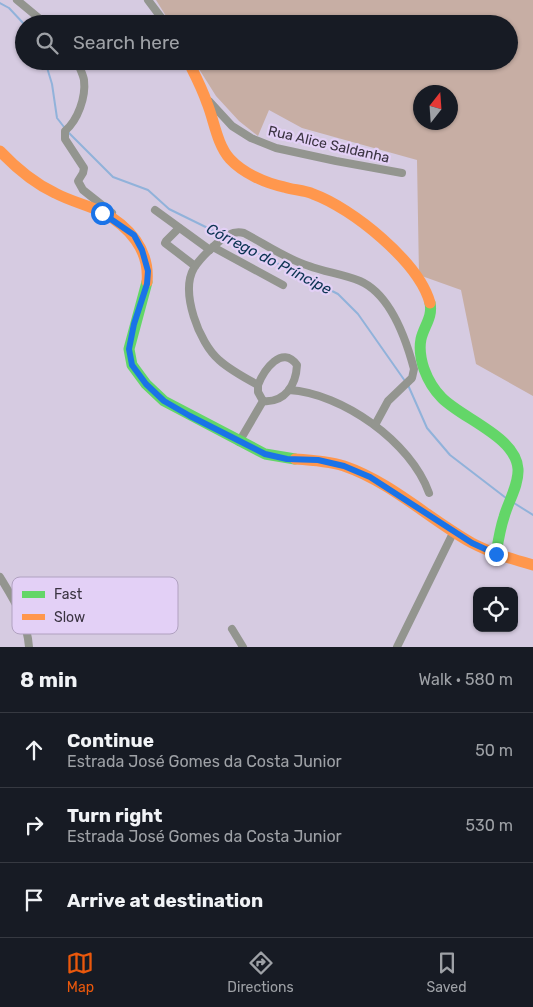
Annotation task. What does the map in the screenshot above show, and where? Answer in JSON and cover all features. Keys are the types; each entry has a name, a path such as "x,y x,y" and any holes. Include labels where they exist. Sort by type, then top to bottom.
{"street":[{"path":"17,0 35,15"},
{"path":"148,0 159,15"},
{"path":"80,70 84,79 84,94 75,121 68,129 65,138 84,168 78,181 82,190 118,217 125,228"},
{"path":"192,70 206,98 224,150 230,158 244,169 273,183 310,193 331,202 368,228 413,269 429,298 431,308 427,326 421,339 420,352 425,373 438,396 503,441 512,451 518,468 513,492 506,508 496,554"},
{"name":"Rua Alice Saldanha","path":"206,98 232,126 251,138 268,145 336,161 402,173"},
{"path":"0,151 17,169 54,193 102,213 134,235 142,250 148,271 147,284 134,324 129,349 132,365 146,384 164,401 265,454 287,459 318,460 370,477 472,543 496,554 533,565"},
{"path":"155,210 179,228 212,248 283,285"},
{"path":"179,228 166,243 195,266"},
{"path":"258,385 218,360 206,345 191,304 190,286 195,266 212,248 236,231 244,232 309,267 336,272 362,282 380,294 390,308 414,369 412,378 388,401 375,424"},
{"path":"286,356 293,360 297,366 295,381 289,390 276,401 263,401 258,392 258,385 270,365 278,358 286,356"},
{"path":"289,390 305,391 322,397 375,424 398,445 424,481 429,493"},
{"path":"239,442 263,401"},
{"path":"397,647 454,531"},
{"path":"0,577 12,597"},
{"path":"232,630 243,647"},
{"path":"28,634 30,647"}],"shaded area":[{"path":"156,0 533,0 533,396 476,364 461,290 419,275 417,160 302,128 269,110 258,136 239,121 216,96 200,70 518,70 518,15 165,15"}],"waterway":[{"name":"Córrego do Príncipe","path":"0,3 9,8 16,15"},
{"name":"Córrego do Príncipe","path":"48,70 52,84 57,118 64,127"},
{"name":"Córrego do Príncipe","path":"67,131 113,177 148,190 169,209 222,235"},
{"name":"Córrego do Príncipe","path":"229,239 338,294 358,314 405,381"},
{"name":"Córrego do Príncipe","path":"408,385 427,428 450,455 506,498"},
{"name":"Córrego do Príncipe","path":"514,503 533,515"}],"traffic: fast":[{"path":"147,282 129,349 132,365 146,384 164,401 265,454 295,459"},
{"path":"430,303 430,313 422,334 420,347 423,366 429,381 436,392 451,406 499,438 515,458 518,469 517,481 506,511 496,554"}],"traffic: slow":[{"path":"192,70 203,92 222,147 235,164 262,180 313,194 346,211 382,238 398,254 413,271 430,303"},
{"path":"0,151 40,185 61,196 102,212 121,224 136,240 141,249 147,270 147,282"},
{"path":"295,459 332,463 361,473 394,491 472,543 494,553 533,565"}],"route":[{"path":"102,213 134,235 142,250 148,271 147,284 134,324 129,349 132,365 146,384 164,401 265,454 287,459 318,460 344,466 370,477 472,543 496,554"}]}
